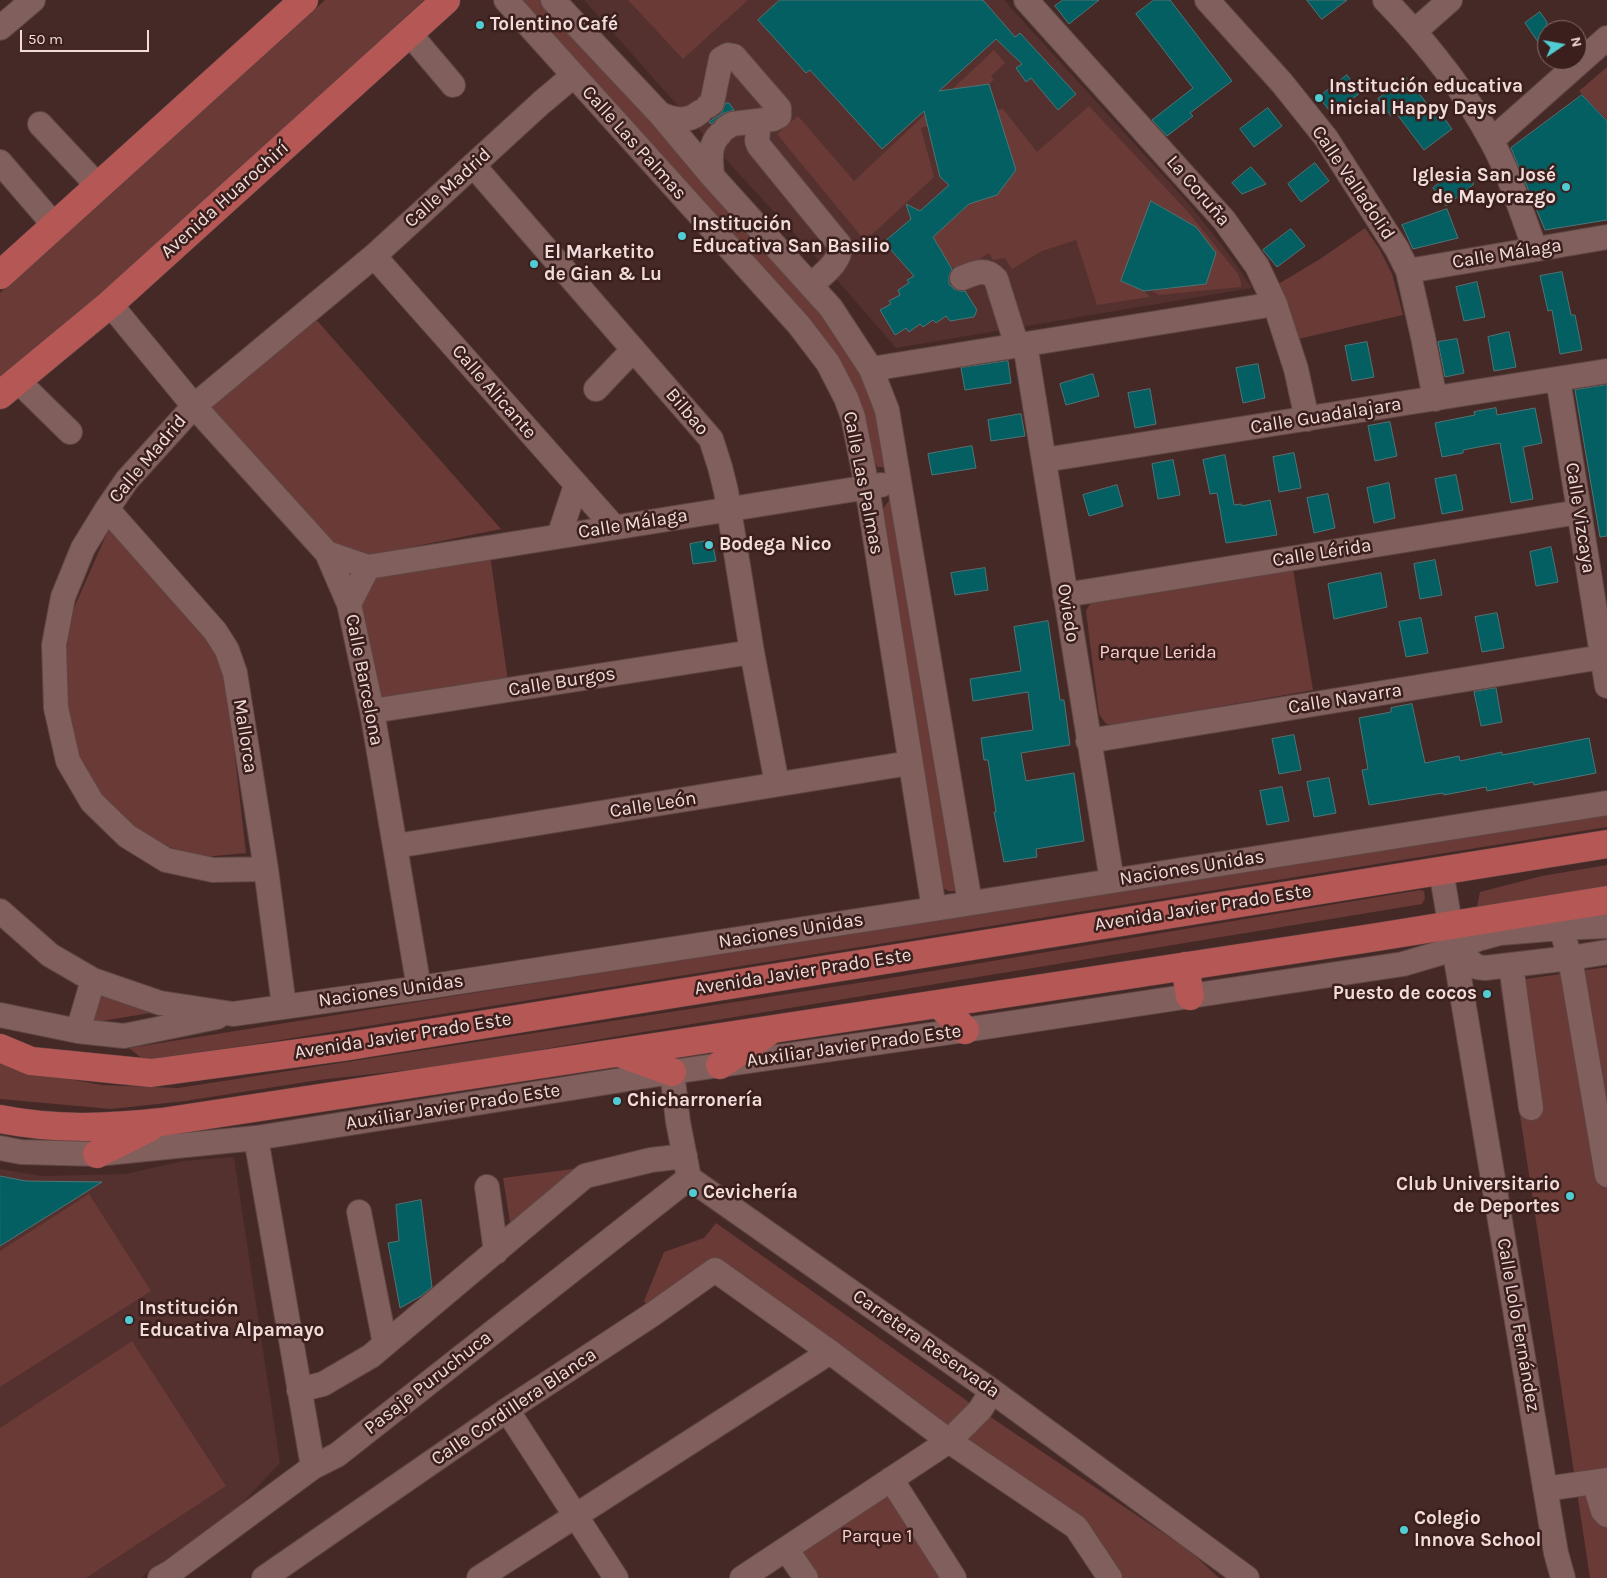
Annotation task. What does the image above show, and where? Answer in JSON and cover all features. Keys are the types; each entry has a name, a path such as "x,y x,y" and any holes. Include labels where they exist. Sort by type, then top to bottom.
{"main road":[{"path":"0,275 304,0"},
{"name":"Avenida Huarochirí","path":"9,388 110,304 446,0"},
{"name":"Avenida Javier Prado Este","path":"0,1048 31,1061 151,1073 343,1046 1607,844"},
{"path":"0,1119 74,1127 104,1127 162,1122 1185,966 1452,937 1607,900"},
{"path":"1185,966 1190,996"},
{"path":"939,1004 965,1030"},
{"path":"720,1065 772,1030"},
{"path":"616,1052 672,1072"},
{"path":"97,1154 162,1122"}],"street":[{"path":"0,28 33,0"},
{"name":"Calle Las Palmas","path":"506,0 814,344 837,381 853,417 867,487 934,909"},
{"name":"Calle Las Palmas","path":"553,0 660,114 712,176 832,308 871,370 887,410 970,903"},
{"name":"La Coruña","path":"1026,0 1224,220 1257,266 1275,304 1296,369 1307,419"},
{"name":"Calle Valladolid","path":"1207,0 1282,83 1326,138 1397,249 1408,271 1435,399"},
{"path":"1385,0 1415,31 1457,84 1492,140 1535,250"},
{"path":"1415,31 1450,0"},
{"path":"409,33 453,85"},
{"path":"1492,140 1607,38"},
{"path":"660,114 674,119 685,120 712,103 721,59 728,55 734,56 779,108 778,116 772,119 732,124 715,139 711,147 712,176"},
{"name":"Calle Madrid","path":"266,869 213,870 166,860 127,836 92,802 68,761 56,708 54,645 63,597 83,548 107,509 127,480 194,406 374,256 573,76"},
{"path":"760,121 757,141 759,146 839,244 841,251 838,258 811,285"},
{"path":"40,124 98,186"},
{"path":"0,162 55,226"},
{"name":"Bilbao","path":"473,165 711,439 720,467 729,509 752,652 777,784"},
{"name":"Calle Málaga","path":"1408,271 1607,237"},
{"name":"Calle Alicante","path":"374,256 614,528"},
{"name":"Oviedo","path":"962,278 980,271 992,273 1021,345 1044,460 1112,881"},
{"path":"110,304 194,406 327,553 349,604"},
{"path":"871,370 1275,304"},
{"path":"596,389 633,350"},
{"name":"Calle Guadalajara","path":"1044,460 1607,372"},
{"name":"Calle Vizcaya","path":"1558,379 1607,686"},
{"path":"9,388 70,432"},
{"name":"Calle Málaga","path":"368,567 899,482"},
{"path":"559,536 576,485"},
{"name":"Mallorca","path":"107,509 215,631 227,650 234,672 266,869 284,1006"},
{"name":"Calle Lérida","path":"1065,595 1579,512"},
{"path":"327,553 368,567"},
{"name":"Calle Barcelona","path":"368,567 349,604 372,711 419,988"},
{"name":"Calle Burgos","path":"372,711 752,652"},
{"name":"Calle Navarra","path":"1088,741 1602,657"},
{"name":"Calle León","path":"396,846 910,763"},
{"name":"Naciones Unidas","path":"0,911 50,954 93,980 160,1003 233,1014 419,988 934,909 1607,803"},
{"path":"1441,870 1452,937 1477,967 1485,968 1607,952"},
{"name":"Auxiliar Javier Prado Este","path":"0,1148 21,1152 97,1154 256,1138 672,1072 1403,964 1452,937 1478,939 1500,933 1607,926"},
{"path":"1561,928 1570,958 1607,1175"},
{"name":"Calle Lolo Fernández","path":"1452,937 1556,1553"},
{"path":"1511,965 1531,1108"},
{"path":"78,1031 93,980"},
{"path":"0,1015 78,1031 124,1036 233,1014"},
{"path":"300,1390 323,1384 371,1356 585,1176 651,1160 687,1167 672,1072"},
{"path":"256,1138 313,1467"},
{"name":"Carretera Reservada","path":"687,1167 1243,1576"},
{"name":"Pasaje Puruchuca","path":"160,1578 171,1572 313,1467 337,1455 687,1167"},
{"path":"487,1188 496,1252"},
{"path":"359,1212 385,1344"},
{"name":"Calle Cordillera Blanca","path":"264,1578 507,1410 653,1314 715,1270 830,1352"},
{"path":"479,1578 830,1352 949,1441 1076,1527 1110,1578"},
{"path":"742,1578 949,1441 980,1410 992,1391"},
{"path":"507,1410 616,1578"},
{"path":"891,1480 954,1578"},
{"path":"1545,1489 1600,1481 1603,1511 1607,1514"},
{"path":"786,1549 806,1578"},
{"path":"1545,1578 1556,1553"},
{"path":"1556,1553 1563,1578"}],"shaded area":[{"path":"584,0 1004,0 1189,204 1228,253 1252,288 896,348"},
{"name":"Institución Educativa Alpamayo","path":"234,1157 280,1463 212,1535 154,1566 141,1578 0,1578 0,1169 42,1176 126,1174 183,1161"}],"green space":[{"path":"325,0 424,0 0,393 0,293"},
{"path":"520,0 545,0 795,278 852,351 873,395 889,463 884,467 878,467 873,462 857,414"},
{"path":"628,0 748,0 683,59"},
{"path":"994,50 1005,63 991,76 994,80 938,122 921,128 934,177 865,241 777,134 798,116 854,181"},
{"path":"1607,67 1607,120 1579,91"},
{"path":"1089,106 1189,213 1238,274 1241,287 1159,295 1152,291 1206,284 1216,253 1196,227 1152,201 1121,281 1144,291 1150,297 1097,305 1076,240 1042,251 1012,269 1005,258 993,260 989,253 957,273 931,239 970,204 997,195 1016,170 997,110 1003,109 1037,152"},
{"path":"1365,228 1380,250 1392,274 1403,315 1298,339 1275,286 1320,259"},
{"path":"313,316 501,529 362,557 330,544 215,416 213,407 217,399"},
{"path":"894,498 960,890 955,891 948,891 942,887 883,509 890,499"},
{"path":"111,524 224,661 246,853 203,857 156,843 115,813 87,778 71,740 64,677 70,617"},
{"path":"490,555 508,681 383,698 374,691 359,595 373,576"},
{"name":"Parque Lerida","path":"1293,569 1313,690 1114,725 1106,724 1099,714 1086,611 1091,602"},
{"path":"1607,812 1607,827 243,1046 144,1060 129,1048"},
{"path":"1607,865 1607,890 1491,906 1477,906 1480,892 1542,876"},
{"path":"1420,890 1424,891 1425,898 1422,904 452,1065 319,1080 185,1101 111,1109 0,1099 0,1062 28,1072 102,1085 178,1088 884,979"},
{"name":"Club Universitario de Deportes","path":"1607,967 1607,1578 1590,1578 1500,983"},
{"path":"99,992 163,1011 89,1023"},
{"path":"588,1167 511,1228 503,1178"},
{"path":"89,1194 151,1291 0,1387 0,1251"},
{"path":"716,1223 980,1410 1190,1551 1219,1578 1110,1578 1076,1527 715,1272 653,1313 644,1301 664,1252 704,1238"},
{"path":"132,1341 226,1486 86,1578 0,1578 0,1428"},
{"name":"Parque 1","path":"891,1479 954,1578 806,1578 786,1549"}],"building":[{"path":"780,0 983,0 1015,37 1020,33 1076,94 1058,110 1031,78 1026,82 1016,68 1022,64 996,39 939,91 989,84 1016,170 997,195 969,204 933,237 952,269 949,276 949,284 954,289 965,291 977,310 974,317 950,321 946,316 936,323 933,320 923,327 920,324 909,332 906,328 895,335 880,310 891,304 889,301 900,295 898,290 909,283 907,280 914,276 884,242 911,219 906,204 920,211 949,185 940,177 924,111 882,149 810,70 806,73 758,20"},
{"path":"1063,0 1099,0 1069,24 1055,6"},
{"path":"1154,0 1170,0 1232,81 1190,113 1193,116 1167,136 1152,120 1193,88 1136,14"},
{"path":"1307,0 1347,0 1322,19"},
{"path":"1540,12 1546,20 1537,20 1537,40 1525,23"},
{"path":"1347,75 1360,93 1332,114 1319,97"},
{"path":"1406,77 1435,114 1439,111 1452,129 1424,150 1396,113 1391,116 1378,99"},
{"name":"Iglesia San José de Mayorazgo","path":"1582,95 1607,121 1607,220 1545,230 1511,148"},
{"path":"726,103 729,103 734,110 724,113 711,124 709,122 721,114"},
{"path":"1268,108 1282,126 1254,147 1240,129"},
{"path":"1315,163 1329,181 1301,202 1288,184"},
{"path":"1251,167 1266,184 1242,194 1232,183"},
{"path":"1460,167 1474,184 1446,206 1433,188"},
{"path":"1151,201 1196,227 1216,253 1206,284 1144,291 1121,281"},
{"path":"1447,209 1458,238 1413,249 1402,225"},
{"path":"1291,229 1305,246 1277,267 1263,250"},
{"path":"1562,272 1571,315 1575,315 1582,350 1560,354 1552,310 1548,311 1540,276"},
{"path":"1477,282 1485,317 1464,321 1456,287"},
{"path":"1509,332 1516,367 1494,371 1488,337"},
{"path":"1457,339 1464,373 1445,377 1438,342"},
{"path":"1367,342 1374,377 1352,381 1345,346"},
{"path":"1008,361 1011,383 965,390 961,368"},
{"path":"1258,364 1265,398 1243,403 1236,368"},
{"path":"1093,374 1099,396 1066,405 1060,384"},
{"path":"1607,385 1607,536 1600,537 1575,390"},
{"path":"1150,389 1156,424 1135,428 1128,393"},
{"path":"1496,408 1497,415 1535,408 1542,443 1523,447 1533,499 1511,503 1500,443 1463,450 1463,453 1442,457 1435,423 1475,415 1474,412"},
{"path":"1021,414 1025,436 991,441 988,420"},
{"path":"1390,422 1397,456 1375,461 1368,426"},
{"path":"972,446 976,468 932,475 928,454"},
{"path":"1294,453 1301,488 1279,492 1273,457"},
{"path":"1225,455 1234,505 1241,504 1242,506 1270,500 1277,535 1226,543 1217,493 1210,494 1203,460"},
{"path":"1173,460 1180,495 1158,499 1152,464"},
{"path":"1456,475 1463,510 1442,514 1435,479"},
{"path":"1389,483 1395,518 1374,523 1367,488"},
{"path":"1117,485 1123,506 1089,516 1083,495"},
{"path":"1328,494 1335,528 1314,533 1307,498"},
{"path":"712,540 716,561 693,564 690,544"},
{"path":"1551,547 1558,582 1536,586 1530,552"},
{"path":"1435,560 1442,595 1420,599 1414,564"},
{"path":"985,568 988,590 955,595 951,573"},
{"path":"1381,573 1387,607 1334,619 1328,584"},
{"path":"1497,613 1504,648 1482,652 1475,617"},
{"path":"1421,618 1428,653 1406,657 1399,622"},
{"path":"1048,621 1060,700 1064,700 1070,745 1021,753 1026,781 1074,773 1084,841 1036,849 1037,857 1004,862 994,812 996,812 988,760 984,760 981,738 1033,730 1028,692 973,701 970,679 1021,671 1014,627"},
{"path":"1496,688 1502,722 1481,726 1474,692"},
{"path":"1412,704 1425,763 1459,756 1460,761 1502,752 1502,755 1589,738 1596,773 1534,785 1533,782 1487,791 1486,787 1444,795 1443,793 1369,805 1362,770 1368,769 1359,718 1391,712 1391,708"},
{"path":"1294,735 1301,770 1279,774 1272,739"},
{"path":"1329,778 1336,813 1314,817 1307,782"},
{"path":"1282,787 1289,821 1267,825 1260,791"},
{"path":"0,1176 26,1181 102,1182 0,1246"},
{"path":"421,1200 432,1287 400,1308 388,1243 399,1241 396,1205"}],"place":[{"name":"Tolentino Café","path":"480,25"},
{"name":"Institución educativa inicial Happy Days","path":"1319,98"},
{"name":"Iglesia San José de Mayorazgo","path":"1566,187"},
{"name":"Institución Educativa San Basilio","path":"682,236"},
{"name":"El Marketito de Gian & Lu","path":"534,264"},
{"name":"Bodega Nico","path":"709,545"},
{"name":"Puesto de cocos","path":"1487,994"},
{"name":"Chicharronería","path":"617,1101"},
{"name":"Cevichería","path":"693,1193"},
{"name":"Club Universitario de Deportes","path":"1570,1196"},
{"name":"Institución Educativa Alpamayo","path":"129,1320"},
{"name":"Colegio Innova School","path":"1404,1530"}]}
